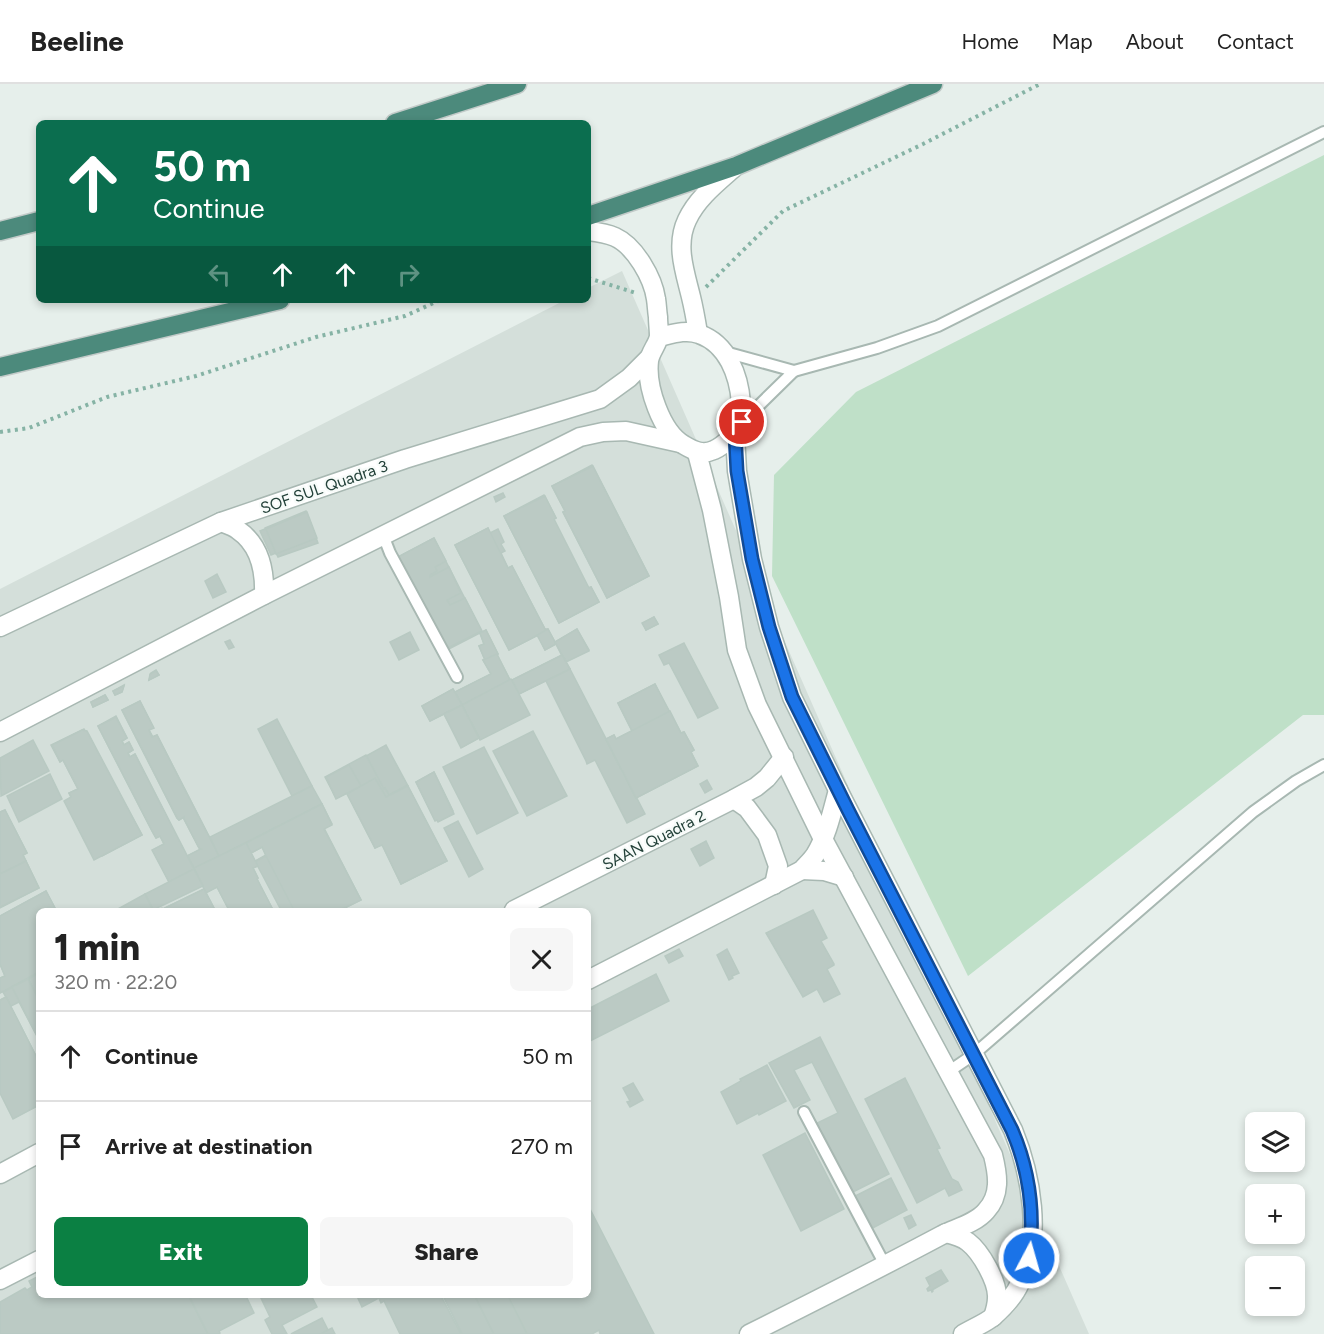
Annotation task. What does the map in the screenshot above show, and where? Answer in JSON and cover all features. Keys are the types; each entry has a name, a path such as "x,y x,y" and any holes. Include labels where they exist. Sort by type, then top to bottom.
{"highway":[{"path":"404,120 517,84"},
{"path":"591,215 736,166 933,84"},
{"path":"0,231 36,222"},
{"path":"0,367 267,303"}],"street":[{"path":"698,333 681,259 681,238 686,221 695,206 736,166"},
{"path":"591,231 616,237 627,246 640,261 651,281 656,299 659,337 649,358 650,383 656,405 666,425 680,443"},
{"path":"659,337 681,332 698,333 713,341 736,370 741,392 737,471 750,548 769,627 792,697 1012,1130 1025,1165 1030,1190 1032,1237 1022,1281 1015,1293 993,1317 963,1334"},
{"name":"SOF SUL Quadra 3","path":"0,627 221,522 405,459 600,399 629,378 649,358"},
{"path":"0,732 264,595 580,437 603,432 626,431 680,443 697,453 713,451 739,428"},
{"path":"697,453 712,510 737,650 757,705 823,839 993,1155 998,1180 996,1194 985,1213 978,1218 749,1334"},
{"path":"221,522 237,529 254,547 265,576 264,595"},
{"name":"SAAN Quadra 2","path":"518,908 734,800 767,778 784,758"},
{"path":"591,978 802,870 814,856 823,839 838,790"},
{"path":"734,800 747,808 767,835 778,866 774,885"},
{"path":"802,870 824,871 844,877"},
{"path":"0,1174 36,1156"},
{"path":"946,1233 968,1242 987,1266 998,1297 993,1317"},
{"path":"0,1280 36,1262"}],"lane":[{"path":"739,428 794,371 877,348 938,326 1324,132"},
{"path":"724,352 794,371"},
{"path":"383,535 390,553 457,677"},
{"path":"948,1072 973,1055 1253,812 1296,781 1324,765"},
{"path":"804,1112 885,1265"}],"path":[{"path":"691,296 701,292 783,211 923,144 1040,84"},
{"path":"591,279 656,299"},
{"path":"0,432 29,428 107,397 196,376 316,337 405,316 434,303"}],"shaded area":[{"path":"622,271 1089,1334 0,1334 0,589 559,303 591,303 591,286"}],"green space":[{"path":"1324,155 1324,715 1303,715 968,976 772,576 774,475 856,392"}],"building":[{"path":"592,465 649,576 607,598 552,486"},
{"path":"593,466 649,576 607,598 552,486"},
{"path":"503,493 505,497 496,502 494,497"},
{"path":"544,495 556,518 553,520 588,588 591,587 599,602 559,623 504,516"},
{"path":"545,496 556,518 554,519 589,588 591,587 599,602 559,623 504,516"},
{"path":"306,511 318,543 278,557 276,553 271,555 260,531"},
{"path":"307,512 317,538 276,554 266,529"},
{"path":"488,528 490,533 498,529 504,542 501,544 505,551 501,553 508,568 512,566 545,629 548,629 556,644 545,650 538,635 509,650 455,545"},
{"path":"488,528 508,568 512,566 546,631 509,650 455,545"},
{"path":"434,538 482,632 445,651 396,558"},
{"path":"434,538 446,561 435,567 437,571 430,577 449,567 461,593 447,600 450,605 465,598 482,631 444,650 396,558"},
{"path":"217,574 226,592 213,598 205,581"},
{"path":"654,617 658,624 646,630 643,623"},
{"path":"654,617 658,624 646,630 642,623"},
{"path":"548,629 556,644 545,650 537,635"},
{"path":"577,629 589,650 565,662 555,642"},
{"path":"577,629 589,651 566,662 555,642"},
{"path":"486,630 510,680 462,705 455,692 491,674 483,660 485,660 479,646 484,644 480,633"},
{"path":"486,630 498,654 485,660 479,646 484,644 480,633"},
{"path":"410,632 419,650 399,660 390,642"},
{"path":"230,640 234,647 229,649 225,642"},
{"path":"684,643 718,708 698,718 669,663 664,665 659,655"},
{"path":"497,654 510,680 462,705 455,692 491,674 483,660"},
{"path":"562,655 570,669 519,694 512,680"},
{"path":"562,655 570,669 519,694 512,680"},
{"path":"570,669 645,814 627,823 595,760 587,764 546,681"},
{"path":"156,670 159,675 149,680 151,673"},
{"path":"156,671 159,675 149,680 150,674"},
{"path":"511,679 530,715 480,740 462,705"},
{"path":"655,684 669,712 632,731 618,703"},
{"path":"655,684 681,733 684,732 694,750 691,752 698,766 636,798 606,739 614,735 616,739 632,731 618,703"},
{"path":"124,685 122,692 115,695 113,691"},
{"path":"124,686 122,692 115,695 113,691"},
{"path":"453,689 462,705 430,721 422,706"},
{"path":"453,689 462,705 430,721 422,706"},
{"path":"105,695 108,700 93,707 91,702"},
{"path":"105,695 108,700 93,707 91,702"},
{"path":"140,701 153,727 149,730 153,737 157,735 219,856 194,869 187,856 201,849 184,817 179,820 177,818 122,710"},
{"path":"140,701 154,728 149,730 152,737 157,735 219,856 194,868 187,856 201,849 184,817 179,820 177,818 122,710"},
{"path":"462,705 479,738 462,747 444,714"},
{"path":"462,705 479,738 461,748 444,714"},
{"path":"670,711 681,733 684,732 694,750 691,752 698,766 636,798 606,739 614,735 616,739"},
{"path":"116,716 127,738 122,741 124,745 129,742 133,750 128,753 130,757 135,754 193,869 169,882 153,850 164,844 160,836 156,838 152,831 98,726"},
{"path":"116,717 127,738 122,741 124,745 129,742 133,750 128,753 130,757 135,754 194,869 169,882 152,850 164,844 160,836 156,838 152,831 98,726"},
{"path":"277,719 312,786 292,796 258,729"},
{"path":"84,729 142,835 102,856 69,793 78,789 63,760 60,762 51,745"},
{"path":"82,730 87,731 142,835 94,860 64,801 71,797 69,793 78,789 63,760 60,762 52,745"},
{"path":"533,731 567,796 527,816 493,751"},
{"path":"33,740 49,771 1,796 0,758"},
{"path":"386,745 408,786 389,795 385,788 383,790 366,756"},
{"path":"484,747 518,813 477,834 443,767"},
{"path":"366,755 389,795 407,785 447,861 401,884 382,844 375,848 347,793 336,798 325,777"},
{"path":"349,765 361,786 336,799 326,777"},
{"path":"434,772 453,811 435,820 416,782"},
{"path":"434,772 454,814 438,822 435,821 416,782"},
{"path":"50,774 62,799 19,822 7,796"},
{"path":"375,778 386,797 408,786 447,861 401,884 382,845 375,848 347,794"},
{"path":"707,780 712,789 705,793 700,784"},
{"path":"312,786 322,804 219,856 210,837"},
{"path":"322,804 332,824 324,828 361,900 345,908 280,908 255,861 266,855 262,847 251,853 246,843"},
{"path":"322,804 332,825 324,829 361,900 344,908 293,908 262,847 251,853 246,843"},
{"path":"5,810 27,853 23,855 39,888 0,908 0,812"},
{"path":"5,810 27,853 23,855 26,861 0,874 0,812"},
{"path":"458,821 483,869 469,877 444,828"},
{"path":"706,841 714,858 700,866 691,849"},
{"path":"246,843 257,866 253,868 257,879 272,908 228,908 217,887 206,892 194,869"},
{"path":"246,843 258,866 253,868 257,879 272,908 228,908 217,887 206,893 194,868"},
{"path":"26,861 39,888 0,907 0,874"},
{"path":"194,869 203,886 157,908 152,908 145,894"},
{"path":"204,889 214,908 165,908"},
{"path":"204,889 214,908 165,908"},
{"path":"46,891 55,908 36,908 36,975 0,993 0,978 5,976 0,964 0,916"},
{"path":"46,891 55,908 36,908 36,974 0,993 0,978 5,976 0,964 0,916"},
{"path":"145,894 152,908 120,908"},
{"path":"813,910 827,938 821,941 834,965 827,969 840,994 824,1002 817,989 803,997 766,933"},
{"path":"679,949 683,956 669,963 665,956"},
{"path":"727,949 739,973 729,980 717,955"},
{"path":"36,974 36,994 28,978"},
{"path":"656,974 669,1001 591,1040 591,1007"},
{"path":"36,975 36,994 28,979"},
{"path":"28,979 36,994 36,1034 19,1002 11,1006 3,992"},
{"path":"28,979 36,994 36,1034 12,987"},
{"path":"6,997 36,1056 36,1106 13,1118 0,1092 0,1000"},
{"path":"6,997 36,1056 36,1107 13,1119 0,1093 0,1000"},
{"path":"820,1037 889,1174 847,1195 811,1126 838,1113 812,1062 794,1070 810,1100 794,1108 769,1063"},
{"path":"767,1065 786,1101 737,1124 721,1092"},
{"path":"905,1078 940,1148 937,1149 952,1179 958,1182 962,1190 949,1196 945,1188 917,1203 865,1099"},
{"path":"633,1083 643,1100 630,1107 627,1102 630,1101 623,1088"},
{"path":"805,1133 844,1209 801,1231 763,1155"},
{"path":"891,1178 907,1210 867,1231 851,1198"},
{"path":"591,1211 654,1334 600,1334 599,1330 592,1334 527,1334 509,1298 591,1298"},
{"path":"911,1215 916,1225 909,1229 904,1218"},
{"path":"941,1270 948,1281 932,1292 928,1291 930,1286 926,1278"},
{"path":"36,1278 36,1298 190,1298 208,1334 0,1334 0,1302 25,1288 27,1290 32,1287 29,1281"},
{"path":"190,1298 247,1298 254,1313 219,1331 219,1334 208,1334"},
{"path":"261,1298 312,1298 317,1307 282,1325 287,1334 272,1334 265,1320 270,1317"},
{"path":"358,1298 379,1298 362,1307"},
{"path":"379,1298 442,1298 461,1334 400,1334 384,1301 381,1303"},
{"path":"444,1298 476,1298 494,1334 462,1334"},
{"path":"476,1298 509,1298 527,1334 494,1334"},
{"path":"322,1318 328,1330 321,1334 291,1334"},
{"path":"332,1328 335,1334 321,1334 328,1330"}],"route":[{"path":"742,422 735,434 737,471 752,559 769,627 792,697 1019,1146 1030,1190 1032,1237 1029,1258"}]}
